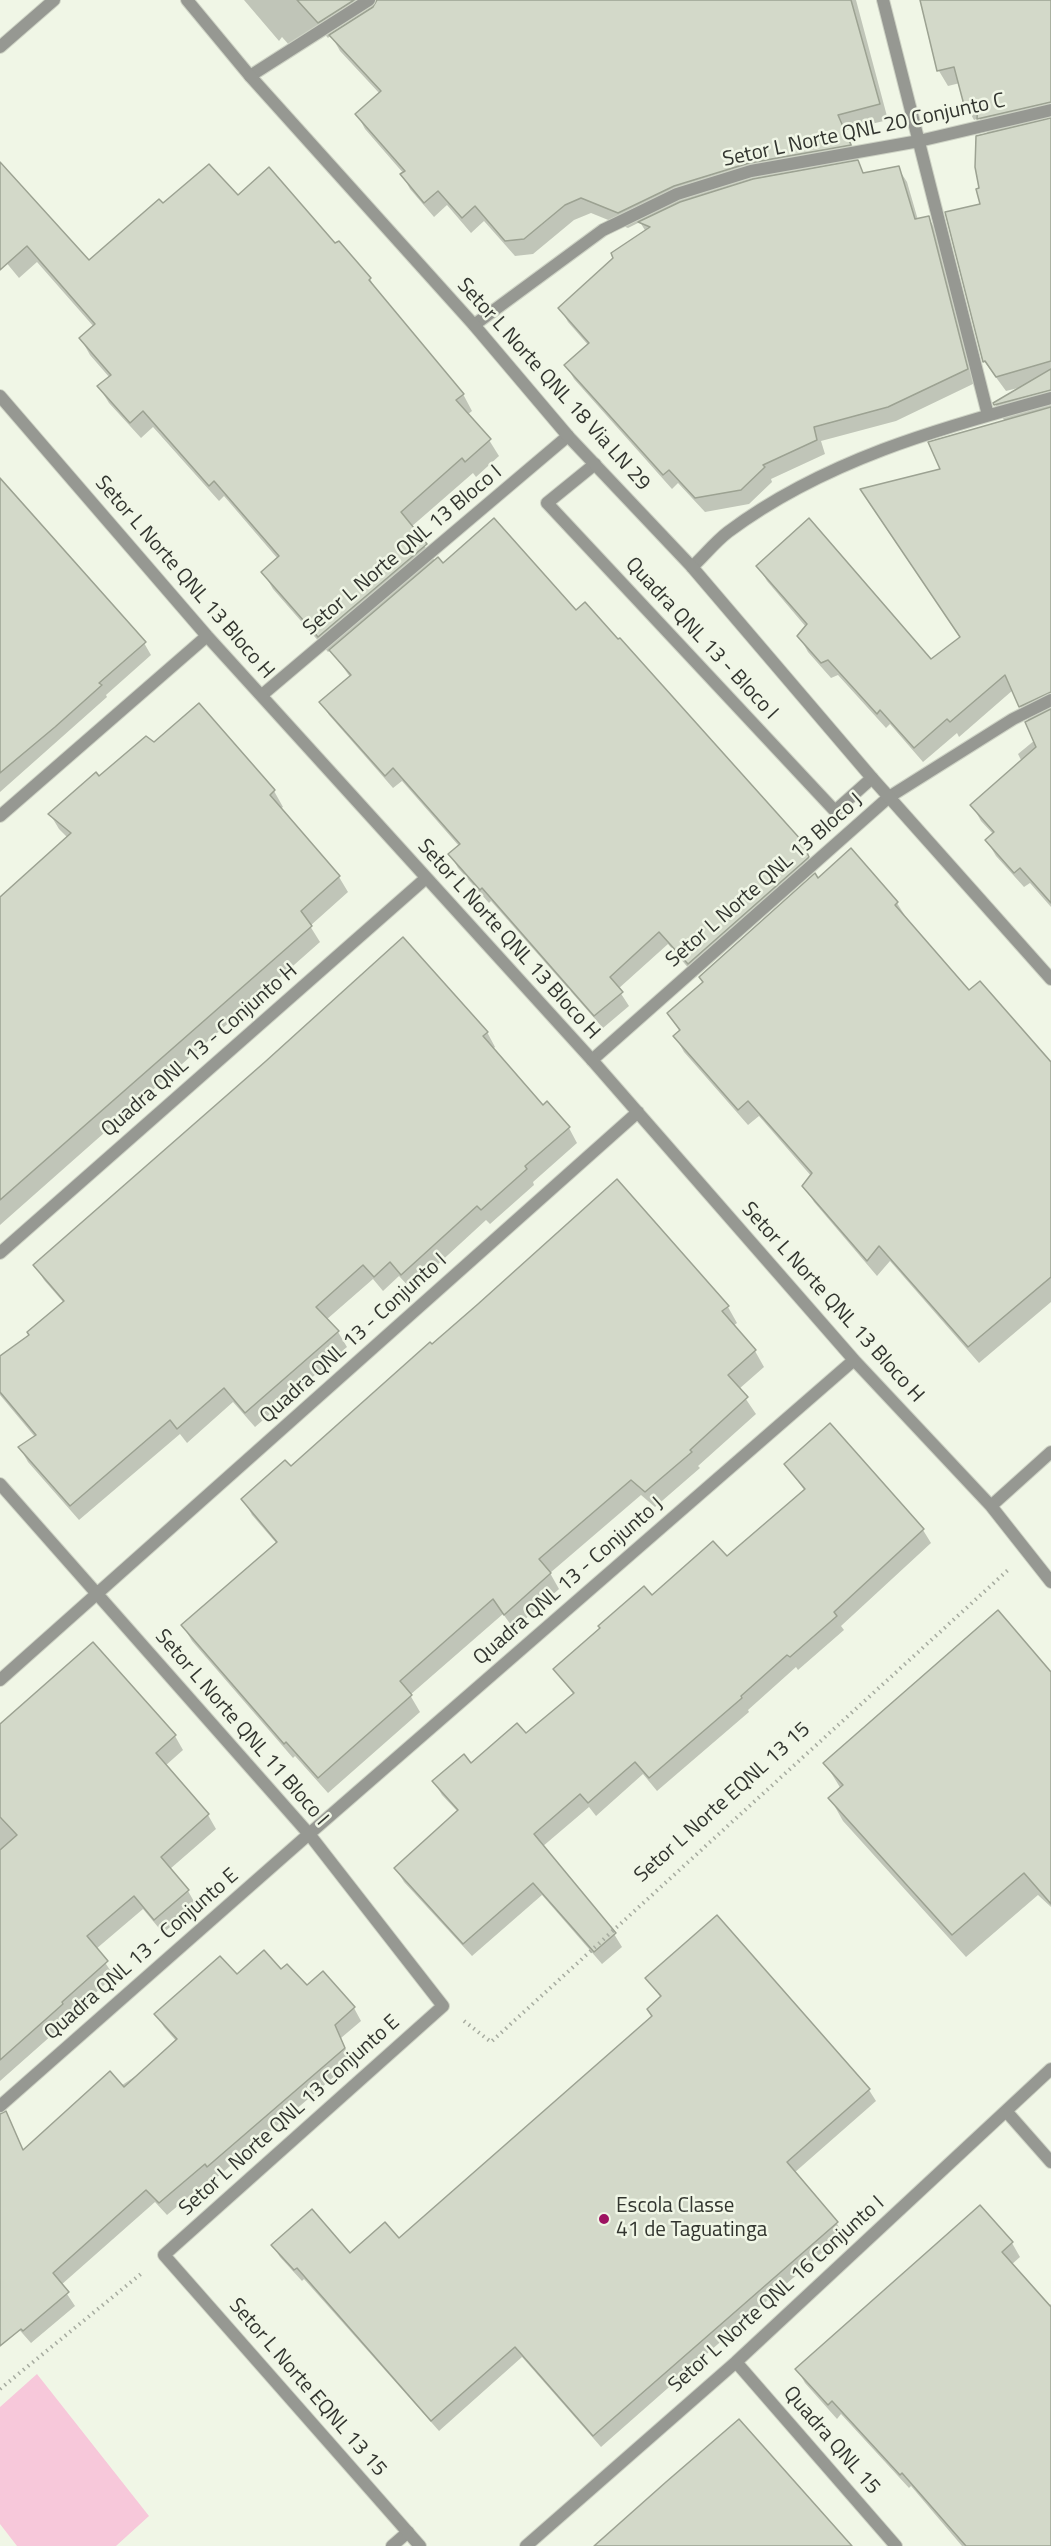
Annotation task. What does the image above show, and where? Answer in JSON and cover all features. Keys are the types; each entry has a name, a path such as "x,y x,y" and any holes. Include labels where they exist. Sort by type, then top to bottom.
{"street":[{"path":"0,47 54,0"},
{"name":"Setor L Norte QNL 18 Via LN 29","path":"187,0 250,76 474,325 568,436 692,567 889,797"},
{"path":"250,76 369,0"},
{"path":"883,0 988,415"},
{"name":"Setor L Norte QNL 20 Conjunto C","path":"474,325 603,230 677,194 751,171 919,141 1051,110"},
{"name":"Setor L Norte QNL 13 Bloco H","path":"0,396 207,636 425,879 592,1060 854,1360 990,1506"},
{"path":"692,567 727,533 783,497 869,453 988,415 1051,398"},
{"name":"Setor L Norte QNL 13 Bloco I","path":"262,695 568,436"},
{"name":"Quadra QNL 13 - Bloco I","path":"595,464 547,503 835,811 872,778"},
{"path":"0,816 207,636"},
{"path":"889,797 1013,719 1051,699"},
{"name":"Setor L Norte QNL 13 Bloco J","path":"592,1060 889,797 1051,979"},
{"name":"Quadra QNL 13 - Conjunto H","path":"0,1253 425,879"},
{"name":"Quadra QNL 13 - Conjunto I","path":"0,1680 638,1112"},
{"name":"Quadra QNL 13 - Conjunto J","path":"309,1834 854,1360"},
{"path":"1051,1452 990,1506 1051,1582"},
{"name":"Setor L Norte QNL 11 Bloco I","path":"0,1485 309,1834 443,2006"},
{"name":"Quadra QNL 13 - Conjunto E","path":"0,2106 309,1834"},
{"name":"Setor L Norte QNL 13 Conjunto E","path":"164,2255 443,2006"},
{"name":"Setor L Norte QNL 16 Conjunto I","path":"526,2546 736,2362 1051,2069"},
{"path":"1006,2111 1051,2162"},
{"name":"Setor L Norte EQNL 13 15","path":"164,2255 420,2546"},
{"name":"Quadra QNL 15","path":"736,2362 896,2546"},
{"path":"392,2546 408,2532"}],"path":[{"name":"Setor L Norte EQNL 13 15","path":"443,2006 492,2042 1026,1553"},
{"path":"0,2389 164,2255"}],"shaded area":[{"path":"37,2374 149,2516 116,2546 17,2546 0,2524 0,2407"}],"building":[{"path":"297,0 354,0 318,23"},
{"path":"377,0 851,0 880,104 838,115 851,145 749,163 674,186 618,213 581,198 565,205 524,239 505,241 475,206 462,218 438,191 424,203 400,174 405,171 355,114 381,91 329,35 373,7"},
{"path":"920,0 1051,0 1051,102 977,119 978,101 964,105 954,67 937,71"},
{"path":"1051,118 1051,361 996,377 985,361 983,362 945,212 980,204 976,189 979,188 975,167 976,136"},
{"path":"858,160 863,173 899,166 915,219 929,216 968,369 888,407 814,427 817,440 763,465 765,467 741,490 695,498 669,470 663,475 564,365 589,343 558,308 613,258 611,253 650,227 638,222 680,202 753,179"},
{"path":"0,162 89,260 159,199 163,203 209,164 238,195 269,167 335,243 339,241 371,278 369,280 464,394 456,400 491,439 465,462 462,458 401,512 427,544 318,637 261,572 279,556 214,481 209,486 143,411 130,423 97,386 111,375 79,338 95,324 27,246 0,270"},
{"path":"1051,369 1051,390 994,405 993,403"},
{"path":"1051,407 1051,692 1019,707 1005,675 950,722 947,719 914,748 880,710 877,714 828,660 821,663 797,636 807,624 756,566 809,518 931,659 960,637 860,489 940,469 928,442"},
{"path":"0,478 146,642 99,683 102,685 0,773"},
{"path":"494,518 576,610 585,602 618,639 620,638 802,841 809,857 688,964 659,932 610,977 623,992 594,1016 482,888 480,890 448,854 460,844 393,768 385,776 319,702 351,675 329,650 438,557 443,563"},
{"path":"199,703 275,790 270,795 340,876 301,911 312,926 0,1200 0,897 71,833 48,814 96,772 99,776 146,736 154,742"},
{"path":"1051,709 1051,903 1020,868 1014,873 985,840 994,832 970,805 1036,747 1025,722"},
{"path":"851,848 898,902 895,905 969,990 980,981 1051,1062 1051,1277 968,1347 879,1246 867,1261 802,1186 812,1173 748,1101 738,1110 673,1036 680,1030 667,1013 703,982 699,977 815,873 818,878"},
{"path":"403,937 488,1032 483,1036 543,1105 547,1101 570,1127 525,1166 527,1169 481,1210 477,1206 401,1275 390,1262 374,1277 363,1265 316,1307 339,1331 245,1413 224,1388 177,1429 170,1420 70,1506 18,1447 36,1435 0,1392 0,1356 29,1335 27,1332 64,1301 33,1265 266,1061"},
{"path":"617,1179 729,1306 722,1311 756,1350 728,1375 748,1397 690,1450 692,1452 645,1492 631,1480 539,1559 551,1573 504,1615 493,1599 400,1681 412,1695 318,1778 286,1742 284,1744 181,1625 277,1542 241,1499 285,1460 291,1466 430,1342 432,1344 478,1304"},
{"path":"830,1423 924,1529 834,1612 837,1616 790,1657 787,1655 741,1696 742,1698 649,1778 635,1762 588,1803 580,1794 534,1834 616,1933 594,1952 533,1883 463,1944 394,1868 458,1810 432,1781 464,1754 471,1763 517,1723 526,1733 574,1693 553,1669 644,1586 652,1595 713,1541 727,1556 805,1489 784,1464"},
{"path":"998,1610 1051,1672 1051,1904 1024,1873 952,1935 828,1798 843,1785 823,1763"},
{"path":"93,1642 176,1735 156,1753 209,1814 161,1857 189,1890 154,1920 134,1896 87,1936 108,1961 0,2060 0,1850 17,1835 0,1817 0,1724"},
{"name":"Escola Classe 41 de Taguatinga","path":"717,1915 870,2089 787,2162 838,2222 593,2436 515,2347 431,2421 297,2268 294,2270 271,2245 312,2209 350,2253 385,2222 399,2238 652,2016 647,2009 661,1996 645,1978"},
{"path":"264,1950 281,1969 287,1964 307,1985 323,1971 355,2007 335,2025 345,2048 207,2167 205,2164 159,2203 146,2190 53,2273 69,2292 23,2331 21,2329 0,2346 0,2114 6,2111 23,2150 110,2071 124,2087 177,2039 154,2014 220,1956 237,1974"},
{"path":"980,2205 1013,2242 1002,2252 1051,2307 1051,2546 966,2546 902,2473 900,2475 832,2401 828,2405 795,2369"},
{"path":"739,2419 852,2546 594,2546 666,2482"}],"place":[{"name":"Escola Classe 41 de Taguatinga","path":"604,2219"}]}
